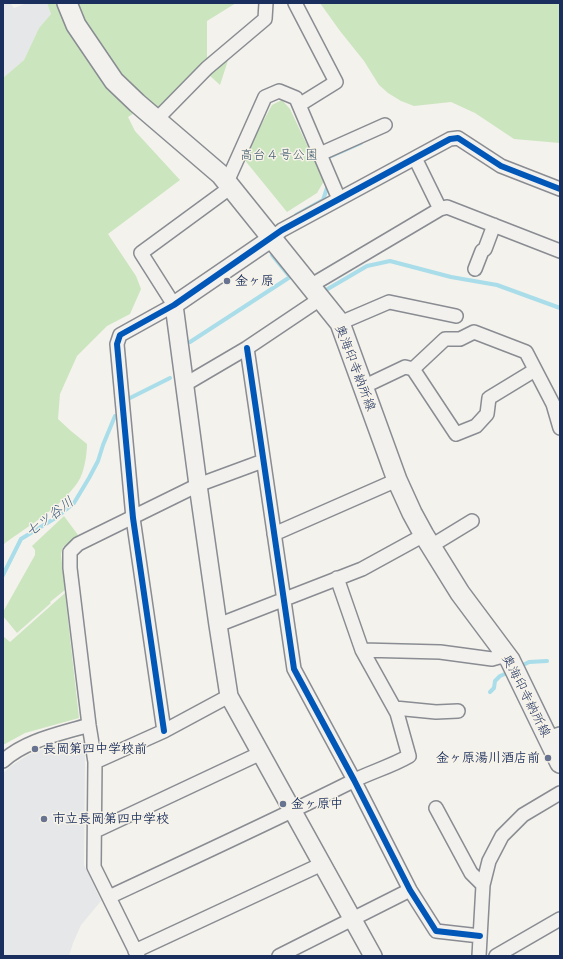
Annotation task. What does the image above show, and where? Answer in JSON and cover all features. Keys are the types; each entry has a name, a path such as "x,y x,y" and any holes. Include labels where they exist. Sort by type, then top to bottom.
{"main road":[{"name":"奥海印寺納所線","path":"67,3 76,26 114,81 156,120 221,174 340,324 397,480 427,541 460,593 510,660 554,736 560,763"}],"street":[{"path":"156,120 207,68 265,19 266,3"},
{"path":"295,3 336,82 299,105"},
{"path":"339,199 296,98 279,91 265,97 229,185 141,253 174,305 198,485 229,696 373,956"},
{"path":"320,154 385,125"},
{"path":"164,731 134,518 117,344 120,335 174,305 282,230 450,139 458,138 501,166 560,188"},
{"path":"415,158 440,209"},
{"path":"184,385 247,348 315,292 440,209 447,207 559,248"},
{"path":"475,269 482,251 485,249 494,225"},
{"path":"340,324 389,302 456,316"},
{"path":"413,369 445,339 460,339 474,332 526,352 553,404 560,428"},
{"path":"247,348 294,669 354,780 410,890 436,931 480,936"},
{"path":"363,387 404,367 413,369 456,434 476,426 487,414 489,398 535,370"},
{"path":"263,461 198,485 134,518 78,544 70,552 70,568 89,725 95,762 94,867 137,954 322,864"},
{"path":"274,534 397,480"},
{"path":"218,626 362,569 472,521"},
{"path":"109,897 293,811 354,780 396,764 409,756 395,708 362,650 337,578"},
{"path":"362,650 440,652 492,659 506,654"},
{"path":"95,762 164,731 229,696"},
{"path":"395,708 436,712 458,711"},
{"path":"3,761 11,753 31,743 89,725"},
{"path":"95,831 261,753"},
{"path":"479,956 483,885 489,861 502,836 523,815 560,793"},
{"path":"436,808 471,873 483,885"},
{"path":"279,956 300,951 353,919 410,890"},
{"path":"496,956 560,919"}],"shaded area":[{"path":"3,3 10,3 14,8 27,3 47,3 51,14 39,28 24,60 3,78"},
{"name":"市立長岡第四中学校","path":"76,739 84,742 85,748 84,865 101,901 81,925 69,956 3,956 3,773 28,755 45,748"}],"green space":[{"path":"47,3 236,3 207,21 207,62 163,106 156,107 150,103 128,117 135,131 180,180 108,234 136,276 141,289 130,314 107,326 77,356 60,394 58,419 87,444 86,458 82,474 78,482 63,500 3,546 3,78 24,60 39,28 51,14"},
{"path":"320,3 560,3 560,143 514,139 475,113 451,102 414,106 401,101 379,85 364,61"},
{"path":"231,51 220,85 208,74"},
{"name":"高台４号公園","path":"282,100 290,109 324,181 317,193 287,212 243,158 272,105"},
{"path":"64,516 78,535 63,547 61,554 65,590 17,633 3,616 3,612 35,555 35,550 32,546"},
{"path":"65,593 79,718 25,733 3,745 3,636 10,642"}],"waterway":[{"path":"327,158 361,143"},
{"path":"296,215 323,200 328,185"},
{"name":"七ツ谷川","path":"190,342 290,277 272,255"},
{"path":"326,290 367,266 390,261 451,277 497,285 560,308"},
{"name":"七ツ谷川","path":"128,399 170,378"},
{"name":"七ツ谷川","path":"3,575 21,539 57,517 74,503 98,461 115,416"},
{"path":"523,665 529,662 547,661"},
{"path":"490,692 494,688 495,681 500,676 507,673"}],"cycle path":[{"path":"164,731 133,518 117,344 120,335 174,305 282,230 450,139 458,138 501,166 560,189"},
{"path":"247,348 294,669 354,780 410,890 436,931 480,936"}],"place":[{"name":"金ヶ原","path":"227,281"},
{"name":"長岡第四中学校前","path":"35,749"},
{"name":"金ヶ原湯川酒店前","path":"548,758"},
{"name":"金ヶ原中","path":"283,804"},
{"name":"市立長岡第四中学校","path":"44,819"}]}
